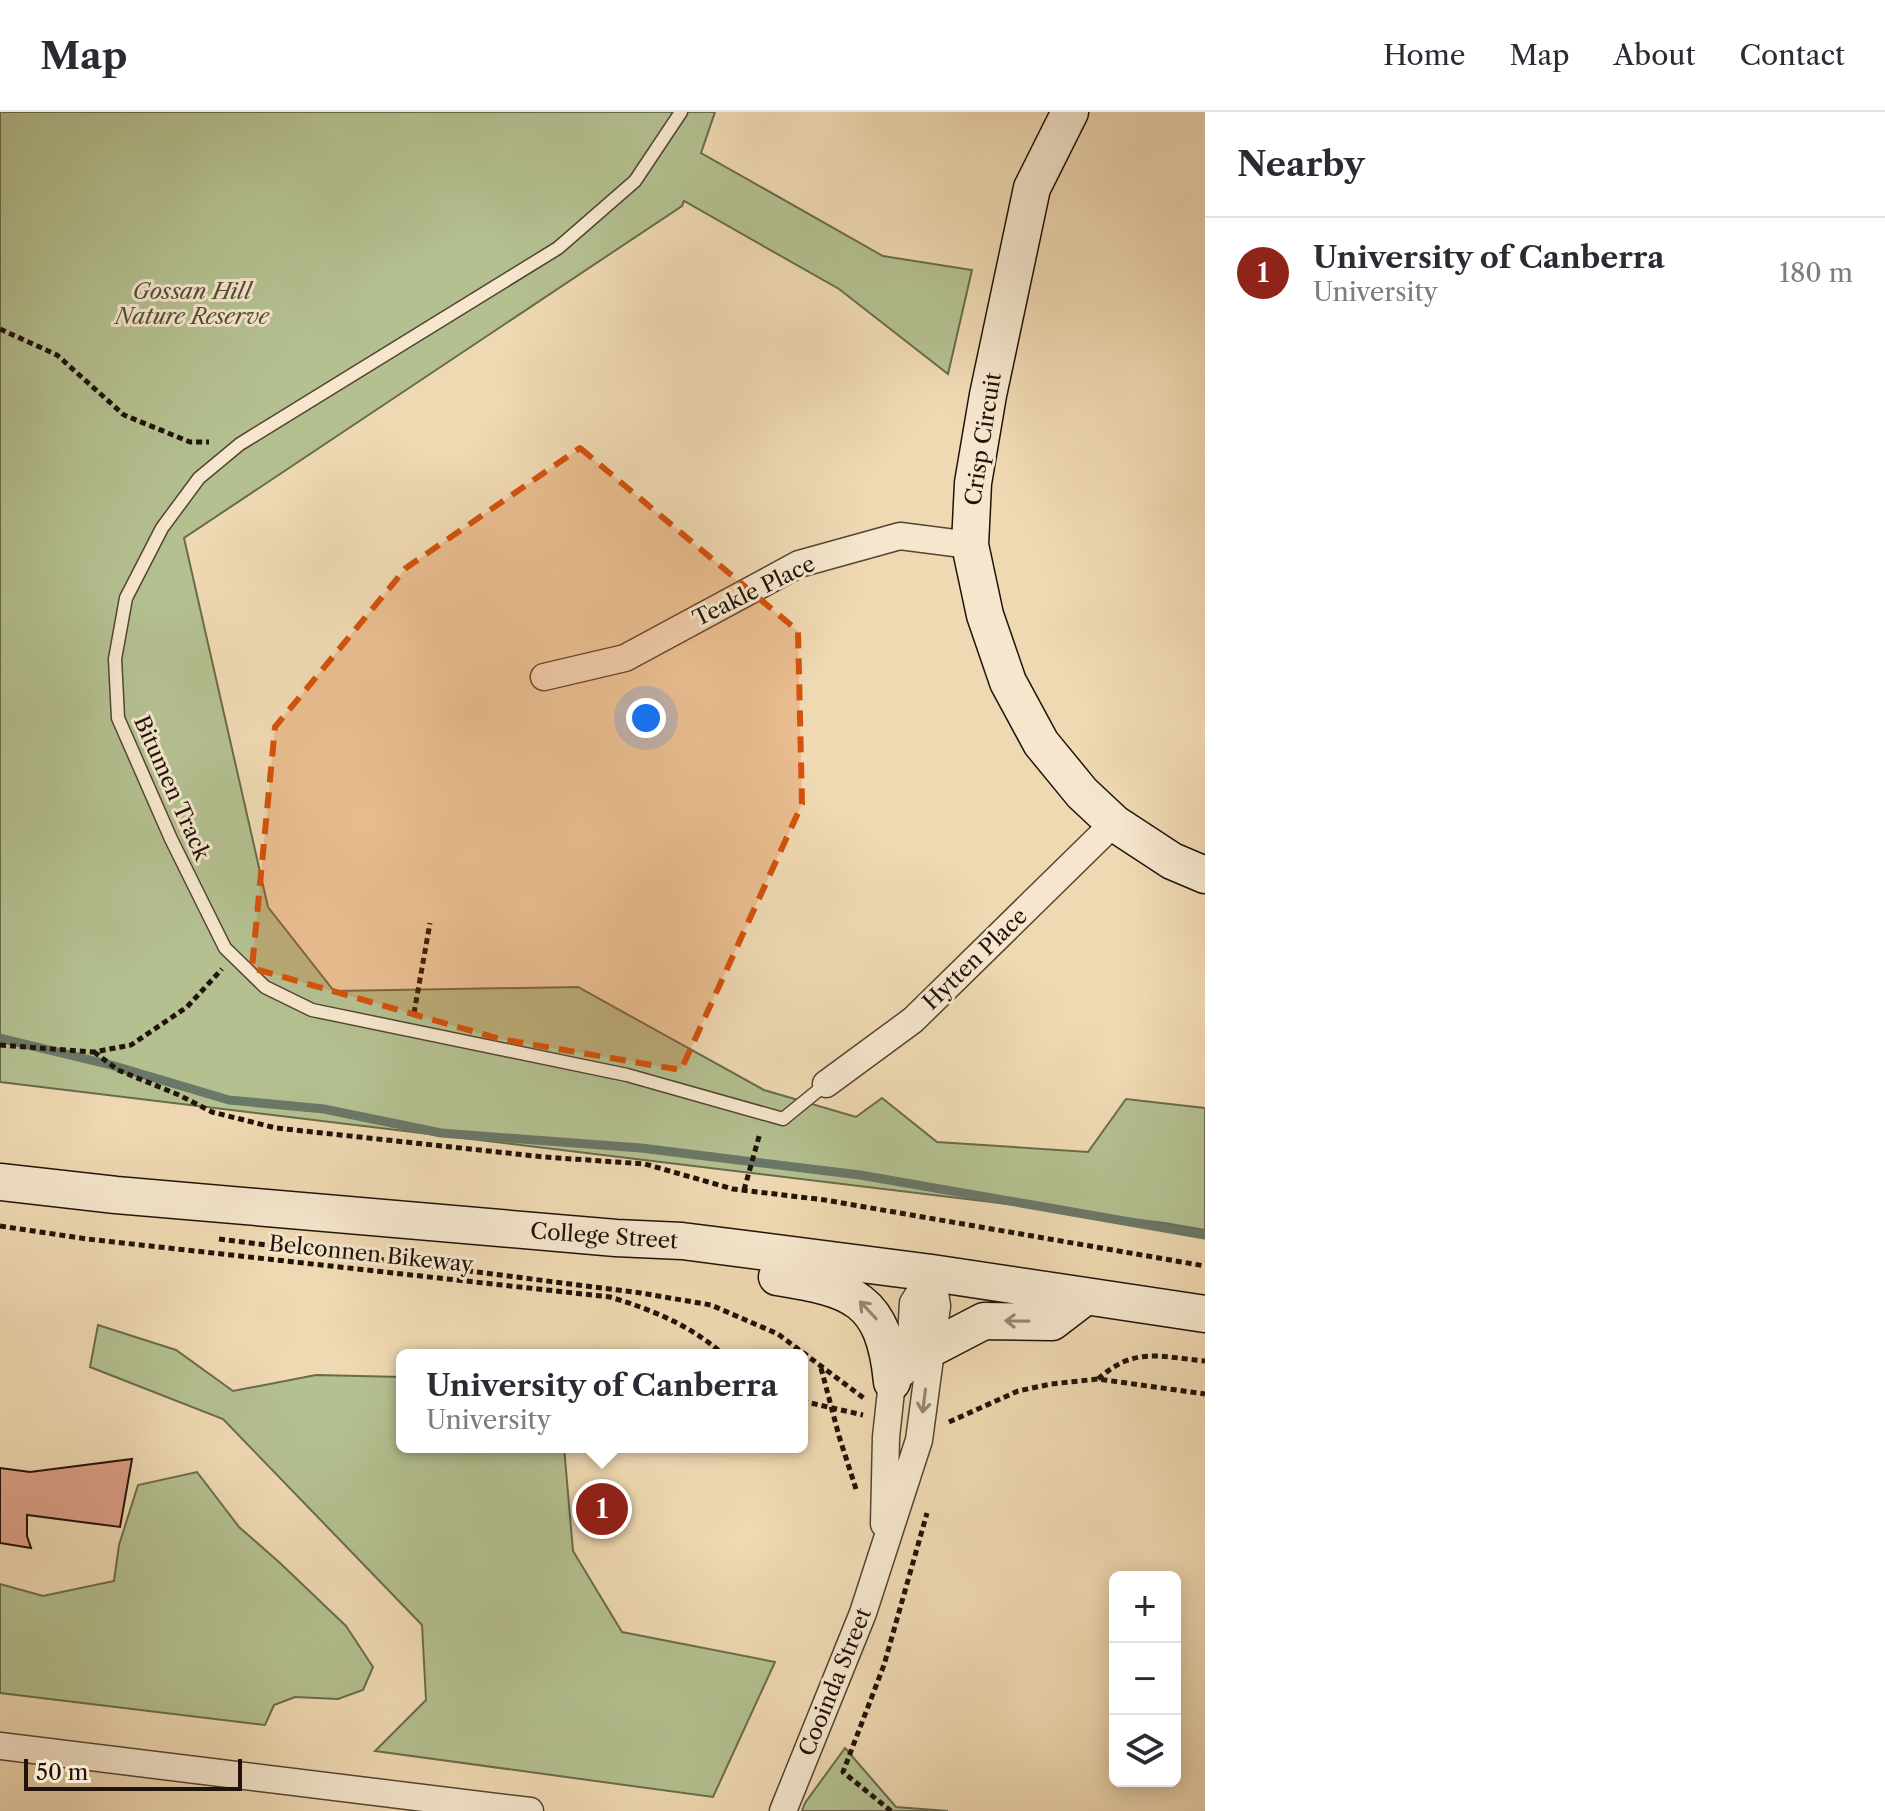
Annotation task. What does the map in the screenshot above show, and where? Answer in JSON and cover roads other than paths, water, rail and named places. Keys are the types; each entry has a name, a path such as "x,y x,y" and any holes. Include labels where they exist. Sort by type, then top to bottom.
{"street":[{"name":"Crisp Circuit","path":"1070,112 1032,188 985,410 973,483 970,545 985,615 1008,682 1041,743 1082,793 1114,823 1172,861 1205,875"},
{"name":"Teakle Place","path":"544,677 625,658 799,564 900,536 970,545"},
{"name":"Hytten Place","path":"826,1084 913,1020 1114,823"},
{"name":"College Street","path":"0,1182 145,1198 682,1241 932,1273 1205,1314"},
{"path":"682,1241 715,1268 822,1284 855,1296 877,1319 889,1348 883,1393"},
{"name":"Cooinda Street","path":"780,1809 863,1613 919,1440 937,1306 932,1273"},
{"name":"Cooinda Street","path":"883,1552 886,1437 883,1393 909,1368 913,1303 932,1273"},
{"path":"932,1348 984,1321 1052,1322 1086,1296"},
{"path":"0,1746 530,1811"}],"lane":[{"name":"Bitumen Track","path":"681,112 635,181 558,248 240,444 199,478 162,528 126,598 115,659 118,718 171,839 225,948 265,987 312,1010 627,1075 783,1119 826,1084"}],"waterway":[{"path":"0,1038 111,1065 229,1100 324,1109 441,1133 641,1148 860,1175 1205,1235"}],"place":[{"name":"University of Canberra","path":"602,1509"}],"park label":[{"name":"Gossan Hill Nature Reserve","path":"192,304"}]}
